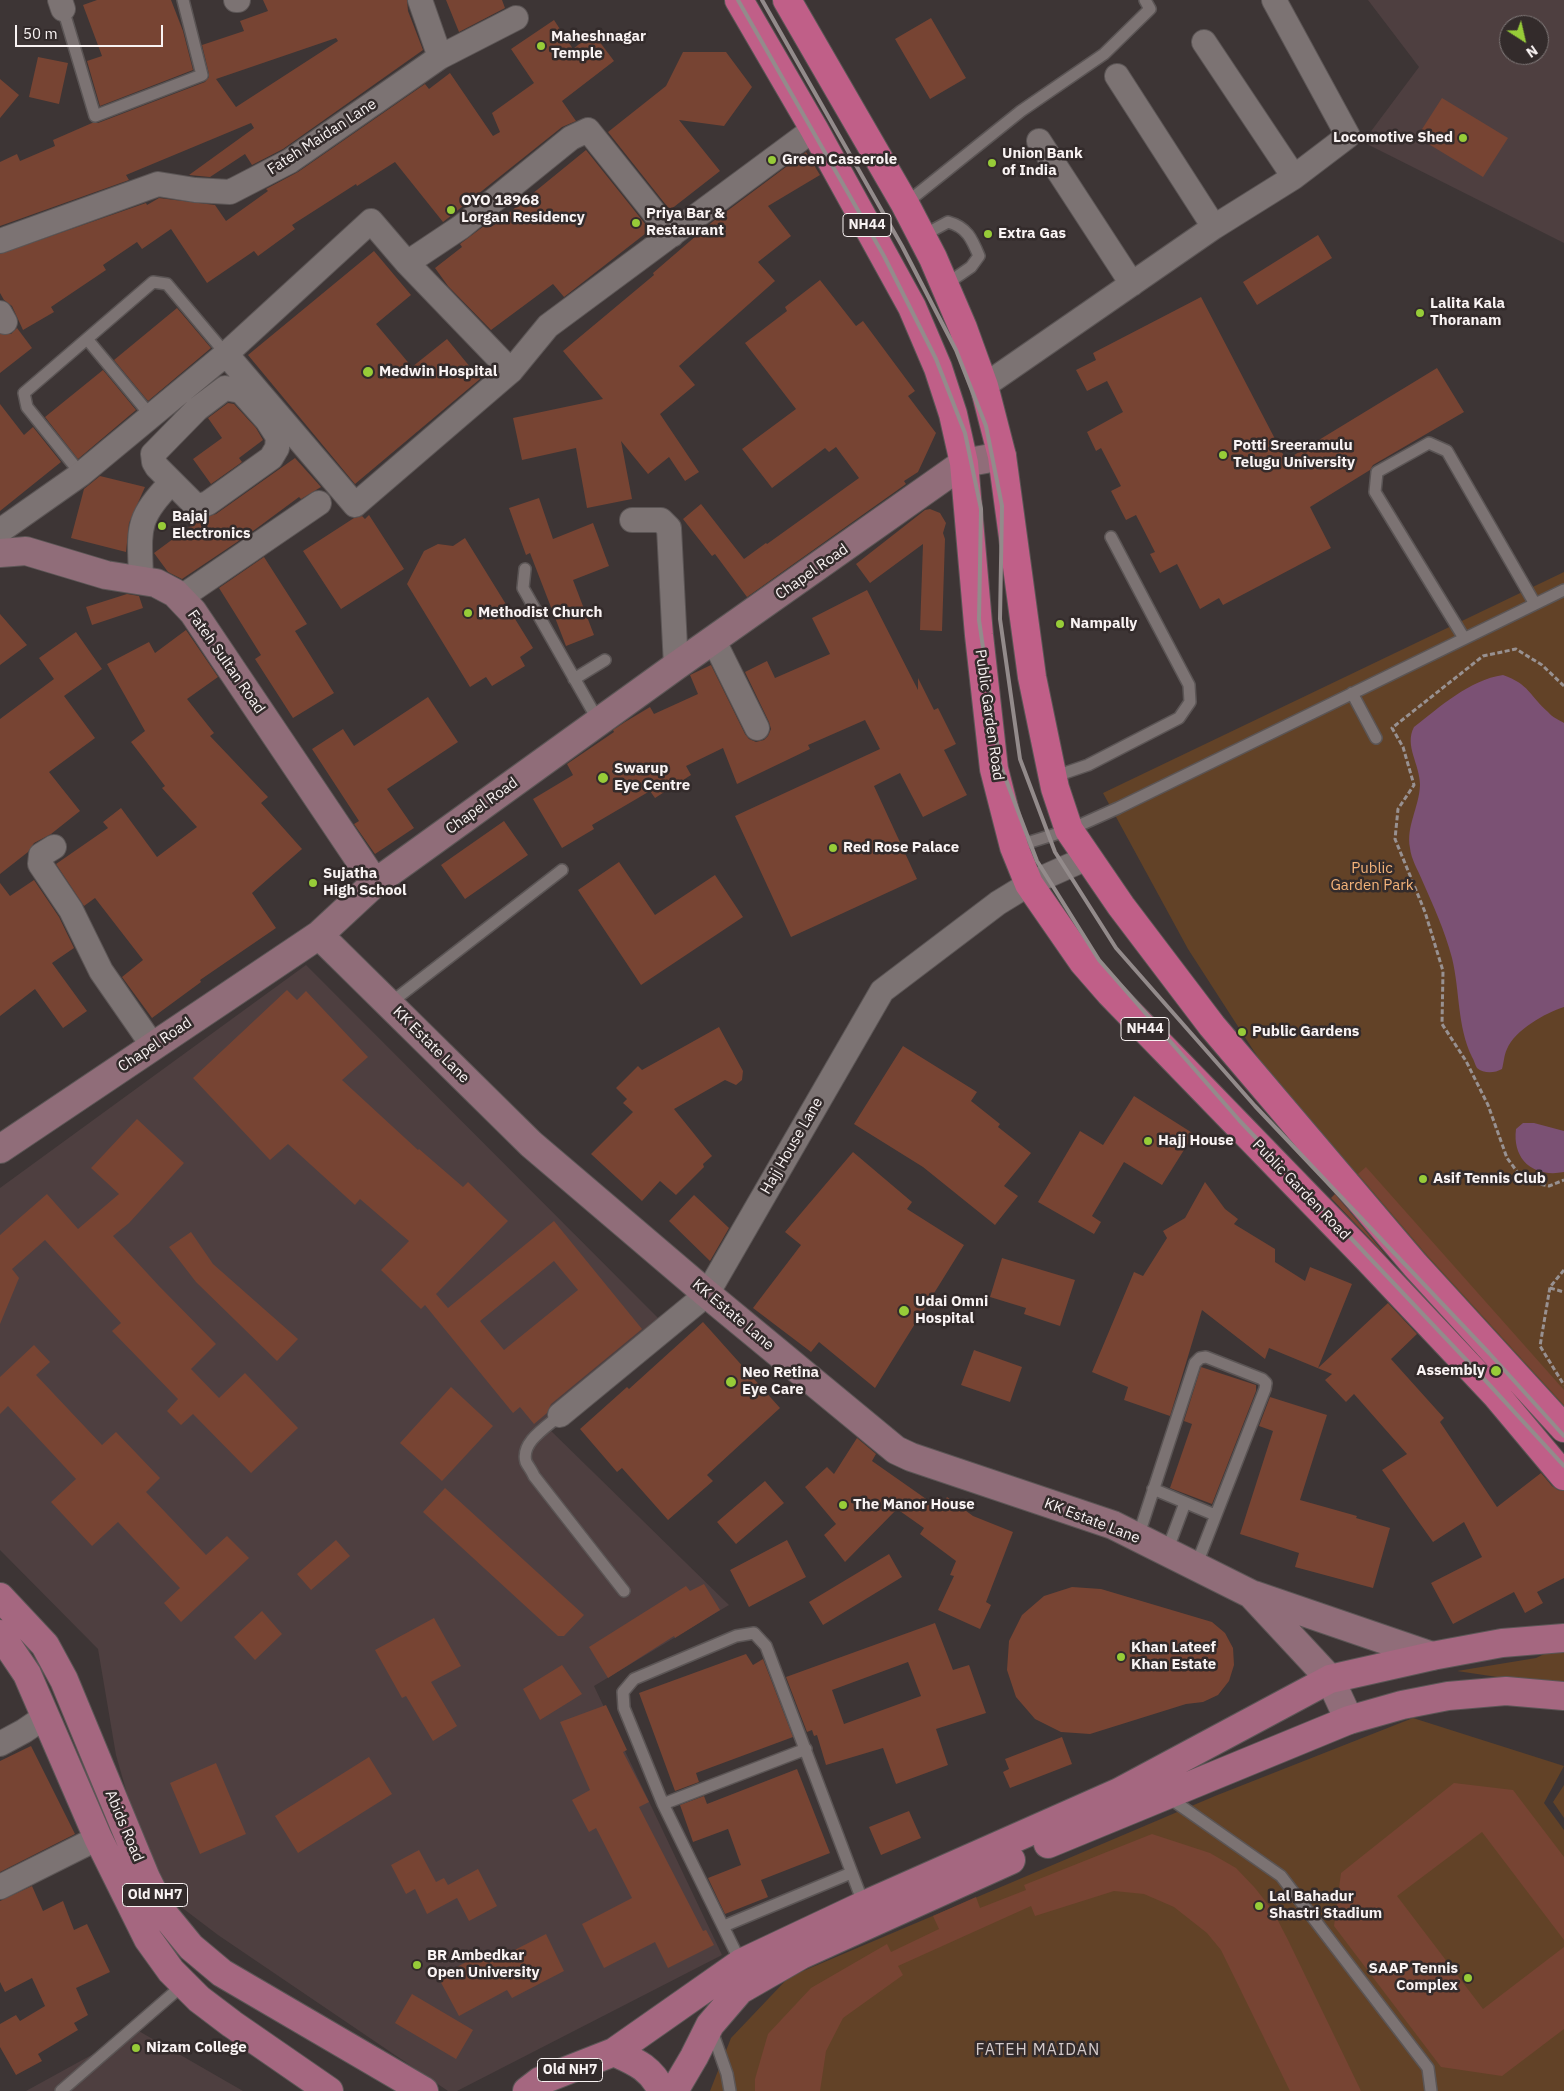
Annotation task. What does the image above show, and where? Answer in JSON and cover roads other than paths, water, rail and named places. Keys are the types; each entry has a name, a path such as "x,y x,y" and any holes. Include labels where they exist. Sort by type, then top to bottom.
{"highway":[{"name":"NH44","path":"739,0 814,129 912,307 938,368 953,414 964,464"},
{"name":"NH44","path":"787,0 922,236 963,328 984,386 1002,456 1032,677 1053,778 1069,830 1121,906 1212,1026 1415,1265 1564,1428"},
{"name":"Public Garden Road","path":"964,464 979,635 994,769 1014,847 1029,884 1083,962 1110,993 1367,1258 1484,1382 1564,1476"}],"main road":[{"path":"964,464 1002,456"},
{"name":"Chapel Road","path":"0,1149 319,935 375,883 676,666 964,464"},
{"name":"Fateh Sultan Road","path":"0,554 26,551 106,575 156,582 175,593 193,612 375,883"},
{"name":"KK Estate Lane","path":"319,935 531,1144 707,1294 896,1450 911,1458 1113,1525 1251,1594 1330,1680 1349,1720"},
{"path":"1251,1594 1432,1656"},
{"name":"Abids Road","path":"0,1597 45,1645 64,1680 146,1878 164,1914 191,1948 222,1973 424,2091"},
{"name":"Old NH7","path":"0,1634 27,1674 98,1838 148,1939 171,1971 199,1999 329,2091"},
{"path":"614,2052 741,1963 864,1905 1119,1792 1330,1680 1432,1656 1502,1643 1564,1638"},
{"path":"674,2091 694,2058 710,2025 740,1990 801,1956 1042,1846 1349,1720 1402,1705 1448,1696 1506,1691 1564,1696"},
{"name":"Old NH7","path":"527,2091 540,2081 614,2052 640,2064 652,2076 662,2091"}],"street":[{"path":"420,0 440,57"},
{"path":"984,386 1214,227 1294,176 1348,136 1274,0"},
{"name":"Fateh Maidan Lane","path":"0,241 158,184 195,190 230,192 290,160 440,57 516,18"},
{"path":"1204,42 1294,176"},
{"path":"1117,76 1214,227"},
{"path":"226,354 354,505 510,371 548,326 814,129"},
{"path":"407,262 461,227 571,138 588,130 672,235"},
{"path":"1039,141 1132,284"},
{"path":"0,531 81,474 226,354 371,221 510,371"},
{"path":"225,388 241,392 267,420 278,437 277,448 271,458 208,503 195,506 171,483 154,462 153,454 197,409 225,388"},
{"path":"141,580 139,533 143,520 154,500 171,483"},
{"path":"180,598 319,503"},
{"path":"632,520 661,520 669,528 676,666"},
{"path":"714,641 757,728"},
{"path":"54,847 41,856 40,864 71,910 101,971 153,1046"},
{"name":"Hajj House Lane","path":"560,1415 707,1294 882,991 998,903 1029,884 1087,858"},
{"path":"0,1744 46,1716"},
{"path":"0,1887 98,1838"}],"lane":[{"path":"62,4 96,116 202,75 183,0"},
{"path":"905,204 1021,111 1104,54 1150,9 1146,0"},
{"path":"922,236 948,222 958,224 968,232 972,240 979,256 971,267 945,285"},
{"path":"81,474 27,407 24,393 153,282 167,284 226,354"},
{"path":"87,339 151,416"},
{"path":"1464,638 1375,492 1377,472 1429,443 1446,451 1535,604"},
{"path":"1053,778 1088,765 1179,718 1190,702 1189,685 1111,537"},
{"path":"525,569 523,588 599,722"},
{"path":"1014,847 1069,830 1118,808 1564,590"},
{"path":"574,680 606,660"},
{"path":"1352,693 1376,738"},
{"path":"389,1004 562,870"},
{"path":"1138,1537 1195,1363 1200,1358 1206,1357 1262,1379 1266,1383 1265,1389 1196,1566"},
{"path":"560,1415 533,1439 526,1449 526,1461 534,1476 624,1591"},
{"path":"1153,1489 1216,1515"},
{"path":"1167,1551 1185,1503"},
{"path":"741,1963 663,1804 624,1708 623,1692 634,1680 736,1636 754,1633 766,1646 864,1905"},
{"path":"663,1804 806,1749"},
{"path":"1165,1795 1280,1876 1428,2068 1431,2091"},
{"path":"724,1926 851,1873"},
{"path":"61,2091 184,1984"},
{"path":"710,2025 727,2074 730,2091"}],"railway":[{"path":"738,0 884,256 936,359 965,433 981,509 979,620 1000,764 1037,861 1099,960 1239,1120 1564,1466"},
{"path":"762,0 902,246 956,350 986,426 1002,506 1000,619 1020,759 1055,852 1116,948 1255,1106 1489,1353 1564,1436"}],"place":[{"name":"Maheshnagar Temple","path":"541,46"},
{"name":"Locomotive Shed","path":"1463,138"},
{"name":"Green Casserole","path":"772,160"},
{"name":"Union Bank of India","path":"992,163"},
{"name":"OYO 18968 Lorgan Residency","path":"451,210"},
{"name":"Priya Bar & Restaurant","path":"636,223"},
{"name":"Extra Gas","path":"988,234"},
{"name":"Lalita Kala Thoranam","path":"1420,313"},
{"name":"Medwin Hospital","path":"368,372"},
{"name":"Potti Sreeramulu Telugu University","path":"1223,455"},
{"name":"Bajaj Electronics","path":"162,526"},
{"name":"Methodist Church","path":"468,613"},
{"name":"Nampally","path":"1060,624"},
{"name":"Swarup Eye Centre","path":"603,778"},
{"name":"Red Rose Palace","path":"833,848"},
{"name":"Sujatha High School","path":"313,883"},
{"name":"Public Gardens","path":"1242,1032"},
{"name":"Hajj House","path":"1148,1141"},
{"name":"Asif Tennis Club","path":"1423,1179"},
{"name":"Udai Omni Hospital","path":"904,1311"},
{"name":"Assembly","path":"1496,1371"},
{"name":"Neo Retina Eye Care","path":"731,1382"},
{"name":"The Manor House","path":"843,1505"},
{"name":"Khan Lateef Khan Estate","path":"1121,1657"},
{"name":"Lal Bahadur Shastri Stadium","path":"1259,1906"},
{"name":"BR Ambedkar Open University","path":"417,1965"},
{"name":"SAAP Tennis Complex","path":"1468,1978"},
{"name":"Nizam College","path":"136,2048"}],"district":[{"name":"FATEH MAIDAN","path":"1038,2050"}],"park label":[{"name":"Public Garden Park","path":"1372,878"}]}
